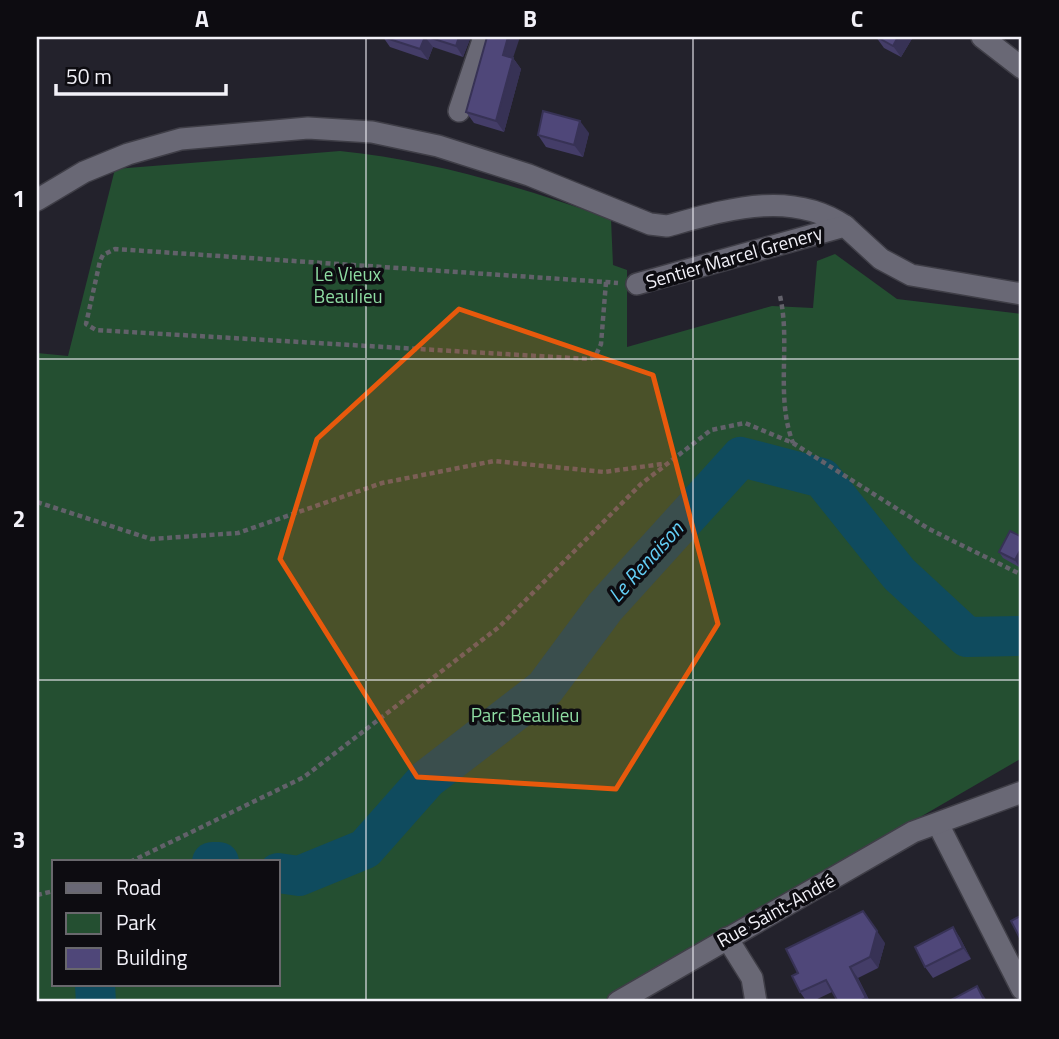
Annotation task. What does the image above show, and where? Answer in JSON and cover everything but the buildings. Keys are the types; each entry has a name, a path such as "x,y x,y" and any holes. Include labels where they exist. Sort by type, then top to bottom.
{"street":[{"path":"459,111 484,37"},
{"path":"982,37 1022,68"},
{"path":"37,200 84,172 181,138 308,128 372,132 438,146 529,176 650,224 667,226 773,204 819,211 845,226"},
{"name":"Sentier Marcel Grenery","path":"636,284 845,226 881,260 911,275 1022,294"},
{"name":"Rue Saint-André","path":"618,1002 914,844 938,824 1022,792"},
{"path":"938,824 1022,989"},
{"path":"730,944 752,978 756,1002"},
{"name":"Rue Saint-André","path":"641,1002 730,944"}],"path":[{"path":"606,282 601,344 595,357 589,359 96,330 86,324 100,261 109,251 116,249 636,284"},
{"path":"780,296 784,316 786,425 793,443"},
{"path":"134,860 304,777 499,627 664,464 711,430 745,424 793,443 929,529 1022,575"},
{"path":"37,502 151,539 238,533 382,483 494,461 604,472 664,464"}],"highlighted area":[{"path":"459,309 653,375 718,624 616,789 417,777 280,559 317,439"}],"green space":[{"name":"Parc Beaulieu","path":"340,151 443,168 511,186 611,219 613,265 627,270 627,347 772,306 813,308 817,261 835,254 897,299 1022,314 1022,758 601,1002 37,1002 37,353 68,356 115,169"}],"waterway":[{"name":"Le Renaison","path":"280,873 299,876 365,849 427,779 545,688 605,607 741,457 822,478 899,574 967,637 1022,636"},
{"name":"Le Renaison","path":"95,986 96,1002"}],"park label":[{"name":"Le Vieux Beaulieu","path":"348,285"}]}
